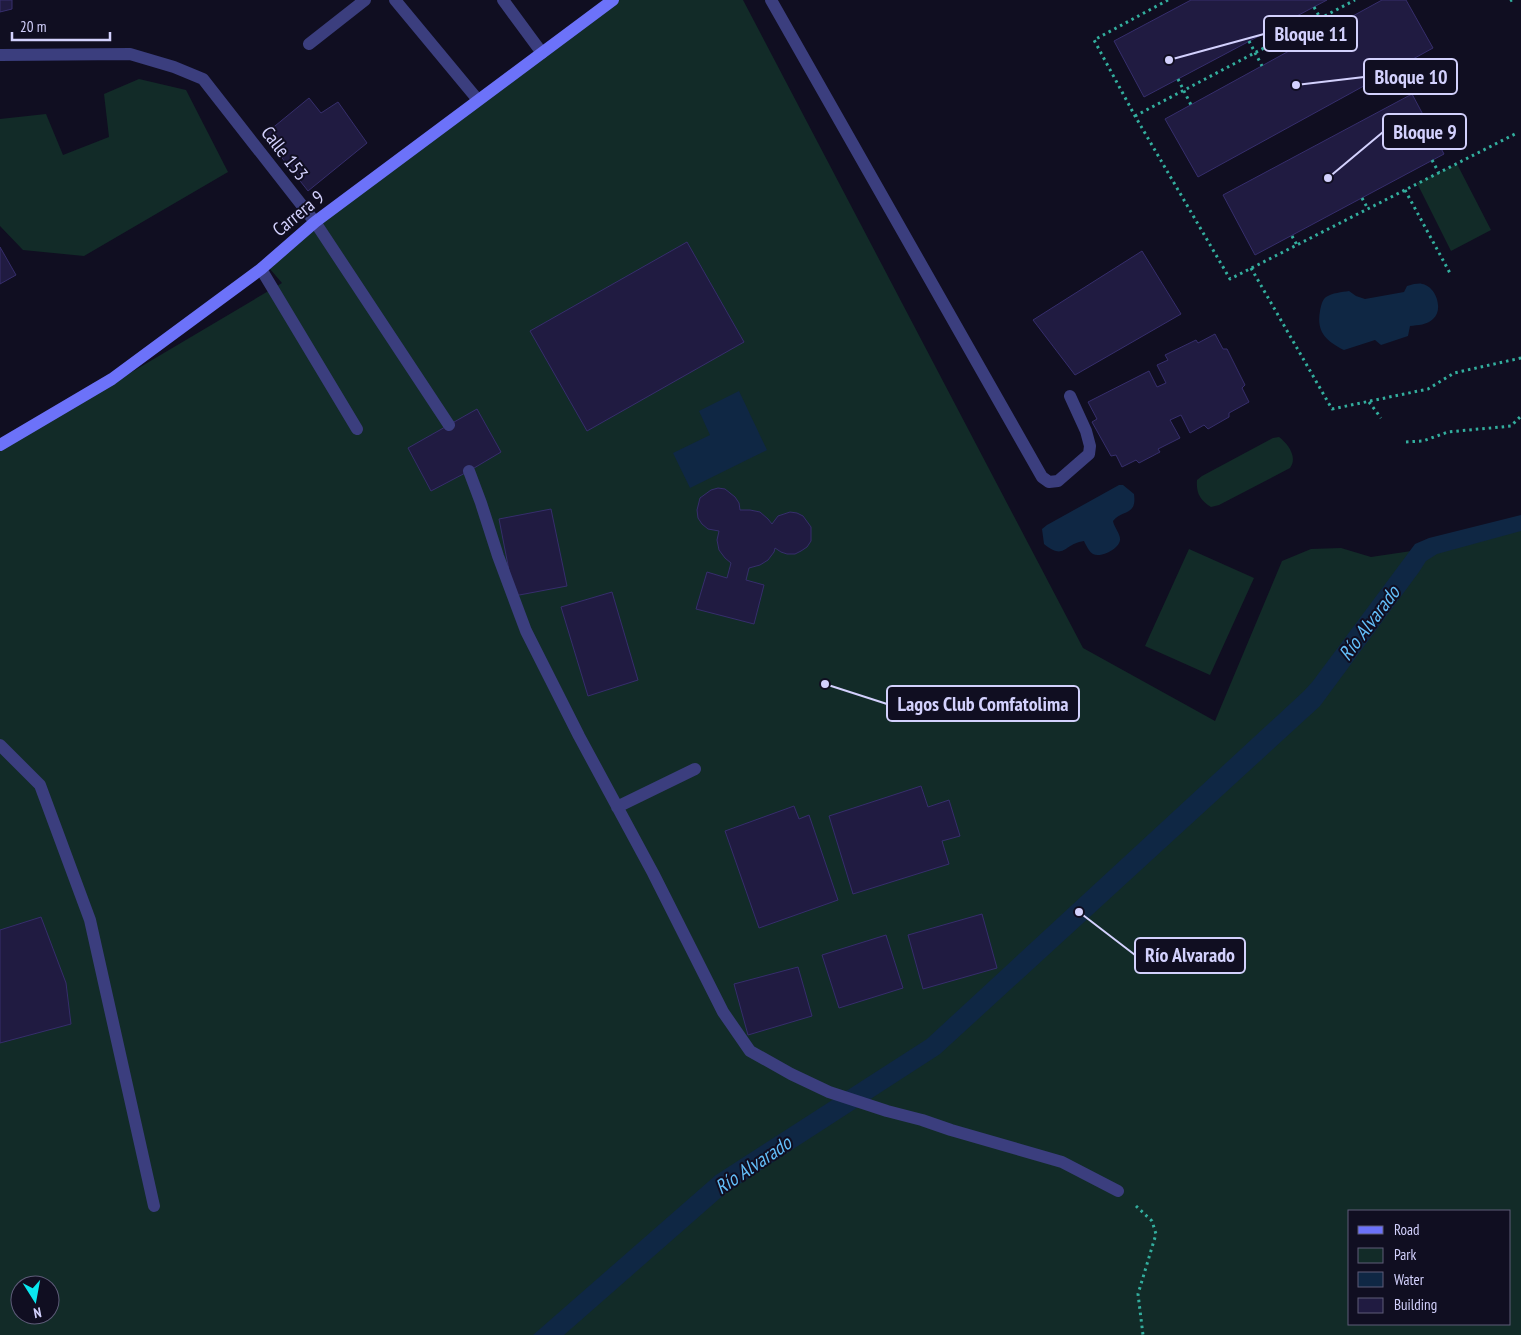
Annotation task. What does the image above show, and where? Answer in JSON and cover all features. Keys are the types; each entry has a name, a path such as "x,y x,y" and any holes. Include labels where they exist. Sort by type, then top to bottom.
{"street":[{"path":"309,44 365,0"},
{"path":"395,0 478,100"},
{"path":"503,0 542,53"},
{"name":"Carrera 9","path":"0,445 112,379 261,269 315,222 613,0"},
{"path":"771,0 1042,477 1049,482 1058,481 1089,454 1090,446 1086,430 1070,396"},
{"name":"Calle 153","path":"0,55 130,54 174,66 203,79 315,222 449,425"},
{"path":"261,269 357,429"},
{"path":"469,471 526,631 579,736 653,873 722,1012 750,1051 790,1074 829,1092 887,1111 1062,1162 1118,1191"},
{"path":"0,745 40,785 90,920 154,1206"},
{"path":"617,807 695,769"}],"path":[{"path":"1168,0 1094,40 1135,116 1230,279 1515,134"},
{"path":"1135,116 1355,0"},
{"path":"1314,7 1327,30"},
{"path":"1249,41 1262,66"},
{"path":"1178,78 1191,104"},
{"path":"1432,160 1439,173"},
{"path":"1405,190 1450,275"},
{"path":"1362,198 1368,209"},
{"path":"1292,236 1297,245"},
{"path":"1251,268 1332,409 1428,389 1454,373 1521,358"},
{"path":"1369,402 1381,418"},
{"path":"1406,442 1423,441 1448,432 1511,426 1521,416"},
{"path":"1118,1191 1152,1221 1156,1234 1138,1294 1143,1335"}],"green space":[{"path":"617,0 743,0 1083,648 1215,721 1282,561 1311,549 1341,548 1371,557 1425,549 1521,523 1521,1335 0,1335 0,450 282,283 270,269 320,223"},
{"path":"139,79 186,90 228,172 84,256 23,250 0,226 0,119 46,114 63,155 109,137 104,94"},
{"path":"1457,164 1491,230 1451,251 1417,183"},
{"path":"1279,437 1291,451 1293,460 1290,468 1219,505 1211,507 1201,499 1197,480 1202,476 1273,438"},
{"path":"1189,549 1254,578 1210,675 1145,646"}],"water":[{"path":"1421,284 1431,289 1437,299 1438,310 1433,319 1428,322 1410,326 1408,336 1381,345 1375,340 1344,350 1328,340 1321,331 1320,309 1326,297 1349,291 1365,299 1404,292 1407,286"},
{"path":"739,391 767,450 690,488 673,453 710,435 699,411"},
{"path":"1119,485 1123,485 1134,494 1134,501 1131,509 1113,521 1120,538 1116,547 1105,554 1096,555 1090,552 1084,541 1060,551 1051,549 1044,544 1042,529 1047,525"},
{"path":"1521,515 1521,531 1437,554 1426,561 1320,706 940,1054 727,1192 564,1335 533,1335 716,1175 927,1039 1304,691 1415,544 1429,538"}],"building":[{"path":"0,0 12,0 12,9 0,12"},
{"path":"1191,0 1327,0 1144,97 1114,41"},
{"path":"1382,0 1406,0 1433,48 1198,177 1165,119"},
{"path":"1412,94 1444,154 1255,255 1223,195"},
{"path":"309,98 321,113 338,102 367,143 308,191 264,135"},
{"path":"687,242 744,342 587,431 530,331"},
{"path":"0,247 16,275 0,284"},
{"path":"1142,251 1181,314 1075,375 1033,320"},
{"path":"1215,334 1223,349 1227,349 1245,385 1242,388 1249,402 1229,413 1229,417 1208,429 1204,425 1190,433 1181,415 1170,420 1180,438 1158,449 1160,452 1139,463 1136,460 1122,467 1116,455 1111,456 1092,422 1097,419 1088,402 1149,371 1157,387 1166,383 1157,365 1168,360 1165,355 1196,340 1198,343"},
{"path":"477,409 501,452 431,491 408,448"},
{"path":"725,489 735,497 739,503 740,510 760,512 772,524 778,516 790,512 803,516 811,527 811,541 801,551 795,554 787,554 775,548 768,560 760,565 749,568 746,580 764,585 754,624 696,609 707,572 727,578 731,563 719,550 717,540 719,531 708,529 698,518 697,510 700,498 711,490"},
{"path":"551,509 567,586 514,596 499,519"},
{"path":"612,592 638,680 588,696 561,607"},
{"path":"921,786 928,807 949,800 960,836 942,841 949,864 853,894 829,816"},
{"path":"794,806 799,819 809,815 838,900 759,928 725,831"},
{"path":"982,914 997,968 923,989 908,935"},
{"path":"41,917 66,983 71,1024 0,1043 0,930"},
{"path":"886,935 903,988 839,1008 822,955"},
{"path":"798,967 812,1016 748,1035 734,984"}],"place":[{"name":"Bloque 11","path":"1169,60"},
{"name":"Bloque 10","path":"1296,85"},
{"name":"Bloque 9","path":"1328,178"},
{"name":"Lagos Club Comfatolima","path":"825,684"},
{"name":"Río Alvarado","path":"1079,912"}]}
